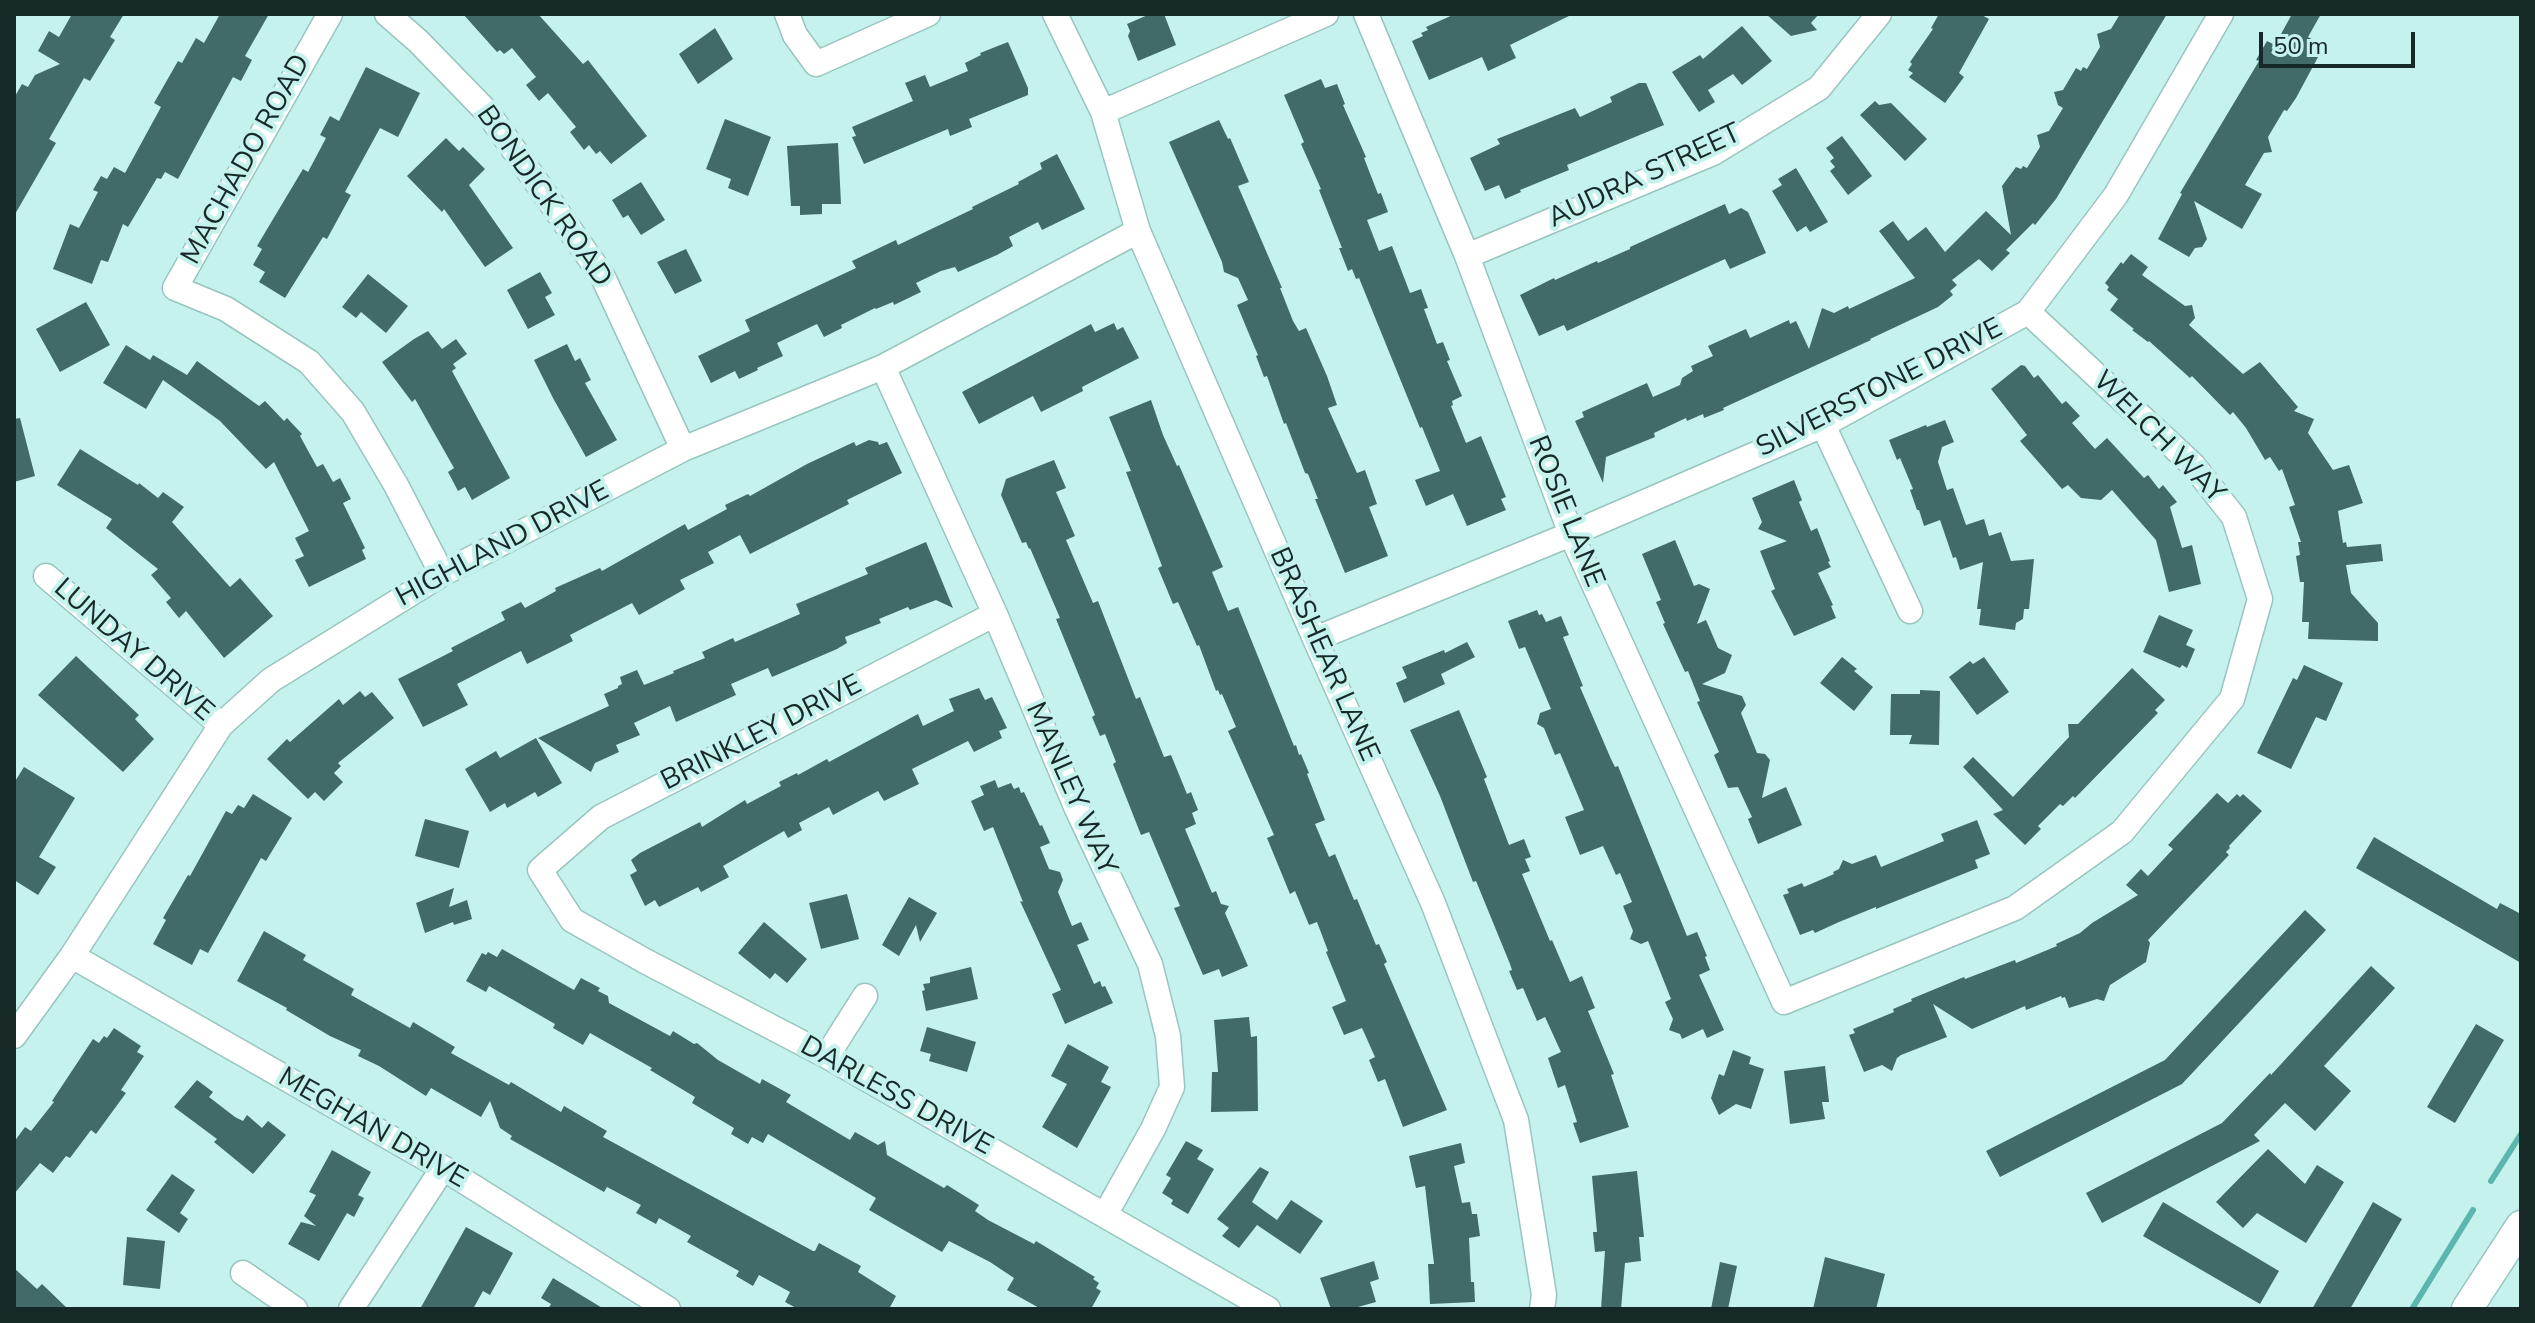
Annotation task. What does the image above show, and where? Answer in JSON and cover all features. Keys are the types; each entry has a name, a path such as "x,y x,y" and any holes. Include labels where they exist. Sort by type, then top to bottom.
{"main road":[{"path":"2467,1309 2521,1226"}],"street":[{"name":"MACHADO ROAD","path":"330,14 175,288 226,309 309,362 353,412 396,485 442,574"},
{"name":"BONDICK ROAD","path":"387,14 418,41 488,113 603,277 683,449"},
{"path":"787,14 795,35 816,64 928,14"},
{"name":"BRASHEAR LANE","path":"1055,14 1103,112 1138,231 1433,903 1516,1120 1544,1295 1542,1309"},
{"path":"1103,112 1326,14"},
{"name":"ROSIE LANE","path":"1366,14 1467,256 1571,534 1784,1002"},
{"name":"AUDRA STREET","path":"1467,256 1713,153 1819,88 1879,14"},
{"name":"SILVERSTONE DRIVE","path":"1315,639 1571,534 1823,425 2028,312 2116,195 2221,14"},
{"name":"HIGHLAND DRIVE","path":"14,1036 72,956 221,725 271,680 442,574 683,449 883,367 1138,231"},
{"name":"WELCH WAY","path":"1784,1002 2015,908 2122,832 2232,699 2260,599 2234,517 2193,465 2028,312"},
{"name":"MANLEY WAY","path":"883,367 995,614 1077,809 1150,964 1168,1036 1172,1087 1153,1129 1105,1215"},
{"path":"1823,425 1910,611"},
{"name":"LUNDAY DRIVE","path":"46,576 221,725"},
{"name":"BRINKLEY DRIVE","path":"540,870 601,817 995,614"},
{"name":"DARLESS DRIVE","path":"540,870 572,920 827,1056 1268,1309"},
{"name":"MEGHAN DRIVE","path":"72,956 443,1168 668,1309"},
{"path":"827,1056 865,996"},
{"path":"351,1309 443,1168"},
{"path":"243,1273 295,1309"}],"building":[{"path":"72,14 124,14 110,37 115,40 90,81 84,78 49,139 56,143 14,216 14,98 22,84 28,87 35,75 60,64 38,51 49,31 59,37"},
{"path":"220,14 269,14 245,56 252,60 241,81 233,77 178,179 165,172 161,179 157,178 128,227 123,224 108,262 101,260 92,284 53,269 70,224 79,228 98,192 93,190 101,176 107,179 114,167 125,173 161,107 154,103 178,61 182,63 196,38 204,43"},
{"path":"463,14 538,14 583,64 588,60 647,136 611,164 600,151 596,154 589,145 584,150 570,132 576,127 548,93 539,101 526,85 536,77 512,48 504,54 500,50 497,52"},
{"path":"1150,14 1164,14 1176,45 1138,61 1128,36 1130,31 1127,24"},
{"path":"1455,14 1573,14 1510,45 1516,58 1488,71 1482,57 1429,80 1412,41 1423,36 1421,33 1428,30 1426,27"},
{"path":"1766,14 1819,14 1811,23 1817,30 1791,36"},
{"path":"1939,14 1980,14 1989,19 1959,73 1964,77 1945,103 1909,77 1913,73 1908,70"},
{"path":"2120,14 2167,14 2056,199 2035,225 2033,223 2006,250 2010,253 1992,271 1979,259 1952,280 1957,285 1950,291 1953,295 1938,307 1724,410 1704,418 1703,414 1687,421 1686,418 1654,433 1655,437 1606,457 1603,483 1575,421 1584,417 1582,412 1647,383 1653,397 1680,385 1682,378 1693,371 1691,366 1713,356 1708,346 1746,329 1750,338 1789,320 1790,324 1796,321 1809,349 1822,308 1834,313 1848,306 1849,309 1915,278 1879,231 1893,221 1908,241 1926,227 1945,252 1986,211 2011,235 2002,186 2016,167 2027,168 2040,147 2037,135 2049,131 2063,108 2058,105 2054,92 2063,90 2076,68 2081,71 2083,67 2087,69 2100,47 2097,34 2111,29"},
{"path":"2292,14 2321,14 2308,37 2324,46 2296,98 2287,111 2284,110 2268,137 2272,152 2264,153 2245,185 2262,194 2242,229 2194,201 2207,239 2189,257 2158,239 2180,193 2259,61 2256,60 2267,41 2275,45"},
{"path":"1742,26 1772,61 1742,85 1733,74 1708,90 1715,102 1699,112 1672,72 1700,55 1703,59"},
{"path":"715,28 733,59 698,84 679,54"},
{"path":"1008,42 1028,88 1028,95 969,119 972,127 950,136 948,129 864,164 852,137 856,136 852,127 913,101 905,83 925,75 930,87 968,71 965,63 980,53"},
{"path":"366,67 420,93 398,137 380,128 345,192 351,195 327,239 323,237 285,298 259,282 265,272 253,265 262,249 257,246 303,169 308,172 326,138 320,135 330,116 339,121"},
{"path":"1321,79 1325,88 1337,84 1378,194 1381,193 1388,212 1367,220 1379,251 1392,246 1410,293 1421,289 1428,308 1424,309 1437,344 1443,342 1450,360 1447,361 1462,396 1452,401 1451,406 1466,443 1481,436 1506,497 1501,499 1506,510 1467,526 1453,494 1426,506 1415,480 1440,471 1359,278 1356,279 1352,269 1348,271 1321,189 1301,144 1304,142 1284,95"},
{"path":"1639,83 1646,83 1664,125 1567,165 1569,170 1505,199 1499,185 1485,191 1470,158 1500,144 1497,139 1575,108 1580,117 1612,102 1610,97"},
{"path":"1875,101 1879,105 1891,103 1927,139 1905,161 1860,115"},
{"path":"725,119 771,137 748,196 728,188 731,179 706,169"},
{"path":"1219,120 1249,182 1238,186 1293,321 1299,331 1306,328 1327,376 1337,405 1328,408 1357,473 1365,470 1377,504 1369,507 1388,556 1345,573 1308,474 1284,424 1267,376 1264,377 1237,305 1248,300 1238,278 1224,272 1169,142"},
{"path":"1842,136 1872,176 1848,195 1830,171 1835,167 1830,161 1834,158 1826,148"},
{"path":"446,138 459,151 463,147 485,169 469,185 513,248 485,267 444,209 442,212 407,176"},
{"path":"838,143 841,204 822,204 822,214 800,215 800,206 791,206 787,146"},
{"path":"1057,154 1085,209 1042,230 1038,222 1009,237 1013,246 997,255 958,272 955,267 941,271 916,283 921,292 894,305 893,302 875,308 824,337 817,324 777,343 783,356 758,370 739,379 735,371 711,383 698,356 750,331 745,320 856,268 852,261 896,240 898,245 973,209 1042,169 1040,163"},
{"path":"1796,168 1828,222 1810,232 1806,226 1797,232 1772,191 1782,185 1778,179"},
{"path":"641,182 665,220 641,235 628,215 623,218 612,200"},
{"path":"1725,204 1729,214 1741,208 1748,212 1766,253 1730,269 1725,259 1567,331 1564,325 1539,336 1520,295 1554,278 1630,249"},
{"path":"686,249 702,281 675,294 657,262"},
{"path":"2131,254 2148,267 2142,275 2185,306 2192,305 2195,318 2189,325 2243,374 2260,362 2298,407 2294,411 2314,419 2308,433 2333,470 2349,465 2363,503 2338,511 2343,543 2346,542 2347,547 2381,544 2383,561 2346,565 2351,593 2378,623 2378,641 2308,639 2309,622 2302,622 2304,582 2300,582 2296,556 2300,555 2298,542 2301,542 2289,507 2295,505 2282,469 2279,471 2270,457 2265,460 2233,412 2230,415 2192,376 2190,378 2110,310 2118,299 2107,290 2109,287 2105,283"},
{"path":"540,272 552,293 545,297 555,315 528,329 507,290"},
{"path":"368,274 408,306 386,333 361,312 356,318 342,307"},
{"path":"86,302 110,345 60,372 36,329"},
{"path":"1114,323 1117,330 1123,327 1139,358 1041,412 1033,396 979,424 962,392 1091,324 1095,332"},
{"path":"428,331 442,349 456,339 467,354 453,364 456,368 452,371 510,478 472,500 465,487 458,491 448,472 454,468 415,399 412,402 382,362"},
{"path":"567,344 575,361 580,358 591,380 585,383 617,440 586,457 534,360"},
{"path":"126,345 150,360 153,355 187,375 197,361 259,406 265,401 284,421 287,418 302,434 300,436 317,467 323,464 333,482 340,478 351,499 343,503 365,548 362,550 366,559 309,587 295,560 304,556 295,538 309,531 274,462 266,469 220,421 163,380 146,409 103,383"},
{"path":"2021,365 2034,378 2038,375 2062,404 2066,401 2080,416 2072,423 2095,449 2107,438 2144,478 2148,475 2159,489 2163,485 2177,502 2170,507 2182,548 2192,545 2201,584 2169,592 2156,540 2112,490 2101,500 2081,498 2068,485 2062,489 2020,441 2027,435 1991,389"},
{"path":"1151,400 1163,435 1223,567 1212,572 1228,611 1238,607 1294,746 1309,773 1325,820 1315,824 1329,857 1335,854 1376,945 1379,944 1387,962 1384,964 1447,1110 1403,1127 1385,1079 1378,1082 1369,1060 1375,1057 1362,1028 1344,1035 1332,1007 1346,1001 1317,922 1309,925 1295,891 1290,894 1267,838 1274,835 1228,731 1236,727 1222,694 1216,691 1199,645 1178,602 1173,604 1158,568 1162,566 1126,472 1131,471 1109,417"},
{"path":"20,418 35,476 14,482 14,419"},
{"path":"1945,420 1954,442 1942,447 1938,462 1947,490 1953,488 1966,525 1984,519 1989,536 2001,532 2011,561 2034,559 2029,609 2024,609 2023,619 2016,623 2015,630 1979,625 1981,609 1977,609 1983,562 1960,570 1940,520 1924,526 1910,490 1913,489 1889,440"},
{"path":"869,440 879,445 887,442 902,473 847,500 849,504 750,554 740,535 708,552 714,563 680,580 685,589 639,615 632,603 570,635 573,641 527,664 521,651 457,684 468,705 423,727 398,679 505,620 501,612 521,602 525,608 556,591 555,588 600,568 602,571 685,524 688,530 727,509 725,505 748,494 750,496 807,464 854,442 856,446"},
{"path":"80,449 139,483 158,498 163,492 184,507 172,522 230,587 240,578 273,616 224,658 186,611 179,618 166,602 171,598 151,575 158,569 106,528 112,519 57,485"},
{"path":"1054,460 1066,488 1056,492 1075,536 1066,540 1093,603 1098,601 1136,699 1140,697 1164,757 1171,755 1187,794 1191,792 1198,810 1192,813 1196,824 1185,829 1212,893 1216,891 1221,904 1229,906 1225,913 1248,966 1222,977 1219,969 1203,975 1174,908 1180,906 1149,832 1141,835 1113,764 1116,762 1105,734 1100,736 1092,717 1095,715 1056,619 1060,618 1030,548 1026,542 1022,543 1001,495 1006,479"},
{"path":"1794,480 1811,531 1817,528 1830,561 1831,567 1818,573 1836,618 1794,636 1771,591 1775,589 1760,551 1787,541 1758,529 1762,522 1752,498"},
{"path":"1675,540 1694,586 1699,584 1710,589 1697,624 1706,620 1718,648 1732,655 1725,673 1702,684 1742,696 1746,705 1741,713 1757,753 1765,754 1770,760 1762,798 1786,787 1802,825 1758,844 1748,819 1752,817 1738,787 1728,788 1714,755 1719,752 1697,702 1700,701 1688,671 1685,672 1663,624 1656,602 1661,600 1642,554"},
{"path":"926,542 953,608 936,600 910,610 908,607 879,619 881,623 845,637 847,643 837,649 772,677 768,668 731,684 736,695 676,722 670,706 634,723 640,735 616,745 619,752 595,763 591,772 538,738 609,706 604,694 622,684 620,677 637,670 644,685 674,673 705,658 702,652 733,638 735,642 800,614 796,604 868,574 865,568"},
{"path":"1537,610 1546,622 1561,616 1569,635 1563,637 1583,686 1580,687 1611,759 1615,767 1618,766 1687,936 1697,932 1707,956 1710,970 1699,975 1724,1030 1707,1038 1703,1029 1682,1039 1680,1034 1669,1030 1673,1019 1665,1002 1671,999 1648,941 1641,944 1630,939 1633,931 1623,906 1632,902 1620,873 1616,875 1603,846 1580,855 1565,817 1584,810 1560,753 1555,755 1544,728 1537,724 1540,713 1551,709 1525,647 1519,649 1508,621"},
{"path":"2159,615 2193,630 2186,645 2195,649 2187,668 2143,652"},
{"path":"1467,642 1475,657 1441,674 1445,684 1404,703 1396,683 1407,678 1402,667"},
{"path":"76,656 139,715 135,719 154,739 123,772 38,695"},
{"path":"1842,657 1873,687 1854,711 1820,683"},
{"path":"1984,657 2009,692 1977,715 1949,677 1970,661 1973,664"},
{"path":"2304,665 2343,683 2326,721 2316,717 2291,769 2257,753 2293,678 2297,680"},
{"path":"2132,668 2165,700 2155,710 2158,713 2075,798 2073,796 2063,806 2060,804 2038,826 2041,829 2025,845 1993,814 2003,810 1963,767 1973,757 2013,797 2069,737 2068,724 2078,724"},
{"path":"979,688 985,700 992,697 1007,728 999,731 1002,738 974,752 968,741 912,769 919,784 884,801 878,791 833,815 829,807 799,823 802,830 788,838 784,831 723,866 729,877 701,892 698,887 659,907 655,900 645,906 630,875 637,871 631,860 640,853 700,822 702,827 745,800 747,804 781,786 779,782 827,759 829,762 918,714 923,726 954,711 949,699"},
{"path":"1920,690 1940,691 1939,745 1909,744 1912,735 1890,735 1891,694 1920,694"},
{"path":"360,691 365,697 372,692 394,718 338,763 341,766 334,773 343,782 324,801 315,792 308,799 267,759 287,739 290,742 339,699 343,705"},
{"path":"1459,710 1487,777 1484,779 1509,845 1524,839 1531,857 1525,859 1530,871 1522,874 1550,941 1570,982 1582,976 1595,1008 1588,1011 1614,1074 1611,1075 1629,1127 1580,1143 1565,1085 1558,1088 1548,1058 1561,1052 1545,1017 1537,1021 1523,988 1517,990 1509,971 1512,970 1510,964 1476,881 1473,882 1440,796 1410,730"},
{"path":"536,738 562,783 538,797 535,792 507,808 505,803 490,812 465,769 496,751 500,758"},
{"path":"24,767 75,798 39,857 56,867 38,895 14,880 14,783"},
{"path":"995,780 998,788 1011,783 1014,789 1019,787 1042,825 1050,843 1040,847 1049,869 1060,872 1063,880 1058,892 1072,926 1081,922 1089,940 1077,945 1094,984 1100,981 1102,987 1105,986 1113,1003 1065,1024 1052,994 1061,990 1020,901 1023,902 993,827 984,831 971,801 984,795 980,786"},
{"path":"2217,793 2228,803 2237,794 2240,797 2243,794 2262,811 2229,846 2226,852 2229,855 2148,940 2146,962 2110,985 2104,1001 2097,999 2069,1008 2065,997 2061,996 2026,1010 2025,1006 1972,1029 1933,1004 1947,1037 1901,1055 1892,1071 1882,1065 1864,1072 1849,1035 1855,1033 1853,1029 1894,1012 1893,1009 1911,999 1964,977 2015,960 2016,963 2080,933 2138,895 2126,885 2141,869 2148,876 2173,849 2168,845"},
{"path":"253,794 292,818 266,861 261,858 208,953 200,949 192,965 153,944 166,920 163,918 226,811 232,814 238,805 244,808"},
{"path":"425,819 469,831 459,868 415,856"},
{"path":"1977,820 1990,854 1975,860 1978,868 1815,933 1813,930 1800,935 1783,895 1789,893 1787,889 1802,883 1804,887 1834,874 1843,860 1852,864 1876,855 1881,867 1944,841 1941,834"},
{"path":"2374,837 2497,909 2500,903 2521,914 2521,963 2356,868"},
{"path":"454,888 449,907 467,900 472,919 454,925 453,922 425,933 416,903"},
{"path":"847,894 859,939 821,949 809,903"},
{"path":"909,897 937,913 920,942 916,925 899,956 882,945"},
{"path":"2305,910 2326,930 2182,1084 2000,1177 1986,1151 2165,1060"},
{"path":"764,922 807,959 787,983 775,973 770,979 738,953"},
{"path":"264,931 306,955 303,960 354,989 351,995 410,1028 413,1022 455,1047 451,1053 509,1085 511,1082 561,1112 564,1106 607,1131 603,1137 813,1251 819,1243 861,1266 858,1272 896,1296 889,1309 798,1309 785,1302 790,1292 759,1275 753,1286 736,1276 739,1271 687,1242 691,1236 659,1218 656,1224 636,1213 641,1205 607,1187 604,1192 510,1139 512,1136 500,1128 490,1101 481,1117 431,1088 426,1096 358,1056 361,1050 330,1036 237,981"},
{"path":"502,949 574,990 581,978 600,988 598,991 608,996 609,1003 670,1036 673,1031 697,1043 718,1060 760,1084 762,1079 791,1095 786,1102 850,1140 855,1132 878,1145 885,1141 887,1155 979,1205 975,1211 988,1220 1034,1244 1036,1241 1095,1277 1093,1279 1099,1283 1096,1288 1101,1291 1091,1309 1041,1309 1007,1290 1014,1278 990,1262 949,1241 942,1252 869,1210 876,1198 768,1134 763,1143 752,1137 748,1144 731,1134 734,1128 692,1103 695,1097 650,1070 652,1068 590,1033 583,1045 553,1028 555,1024 489,986 486,992 466,981 482,953 486,955 488,952 497,957"},
{"path":"2371,966 2395,988 2324,1066 2351,1091 2315,1131 2285,1103 2254,1135 2260,1141 2102,1223 2086,1193 2222,1123 2271,1075"},
{"path":"971,967 978,999 926,1011 922,991 925,990 923,984 930,983 930,977"},
{"path":"1249,1017 1251,1037 1257,1036 1258,1111 1211,1112 1212,1072 1218,1072 1214,1020"},
{"path":"2476,1024 2504,1040 2455,1123 2427,1107"},
{"path":"927,1027 976,1042 967,1072 929,1061 931,1054 920,1051"},
{"path":"114,1028 141,1046 137,1052 144,1056 121,1090 126,1093 96,1134 91,1130 70,1158 66,1156 53,1173 40,1163 14,1194 14,1142 25,1127 31,1131 54,1102 93,1039 99,1043"},
{"path":"1068,1044 1109,1067 1101,1082 1111,1087 1077,1148 1042,1127 1067,1084 1051,1076"},
{"path":"1733,1050 1751,1057 1749,1064 1764,1069 1751,1109 1736,1104 1719,1115 1711,1098 1719,1074 1724,1076"},
{"path":"1825,1066 1829,1102 1822,1102 1825,1119 1790,1124 1784,1071"},
{"path":"197,1080 213,1092 209,1097 235,1117 243,1121 247,1115 262,1128 268,1121 286,1135 253,1174 214,1142 217,1139 174,1107"},
{"path":"1186,1141 1203,1150 1197,1159 1214,1169 1188,1214 1171,1204 1173,1200 1162,1193 1171,1178 1166,1175"},
{"path":"1461,1143 1465,1163 1454,1166 1462,1203 1470,1202 1472,1214 1477,1214 1480,1236 1469,1238 1475,1302 1430,1304 1428,1264 1434,1264 1425,1186 1416,1188 1409,1156"},
{"path":"2268,1149 2305,1184 2317,1165 2344,1182 2306,1243 2257,1213 2243,1228 2216,1202"},
{"path":"332,1150 371,1172 358,1195 364,1198 354,1217 347,1213 319,1261 288,1244 301,1222 316,1226 304,1216 316,1195 309,1192"},
{"path":"1260,1167 1269,1172 1252,1202 1277,1220 1291,1200 1323,1221 1300,1254 1257,1225 1239,1248 1222,1236 1229,1228 1217,1219"},
{"path":"1637,1171 1644,1237 1639,1237 1641,1261 1625,1263 1621,1309 1601,1309 1605,1251 1595,1252 1593,1232 1597,1232 1592,1176"},
{"path":"172,1174 195,1190 180,1213 188,1219 179,1233 146,1210"},
{"path":"2163,1202 2279,1271 2260,1304 2143,1236"},
{"path":"2373,1202 2402,1219 2350,1309 2312,1309"},
{"path":"466,1227 513,1253 490,1295 483,1291 473,1309 420,1309"},
{"path":"127,1237 165,1241 160,1289 123,1285"},
{"path":"1825,1257 1885,1274 1876,1309 1813,1309"},
{"path":"1374,1261 1379,1279 1370,1282 1376,1302 1351,1309 1331,1309 1320,1278"},
{"path":"1720,1262 1737,1266 1728,1309 1711,1309"},
{"path":"14,1268 37,1289 42,1284 68,1309 14,1309"},
{"path":"553,1278 604,1309 548,1309 551,1304 541,1298"}],"waterway":[{"path":"2491,1181 2521,1134"},
{"path":"2412,1309 2473,1210"}]}
